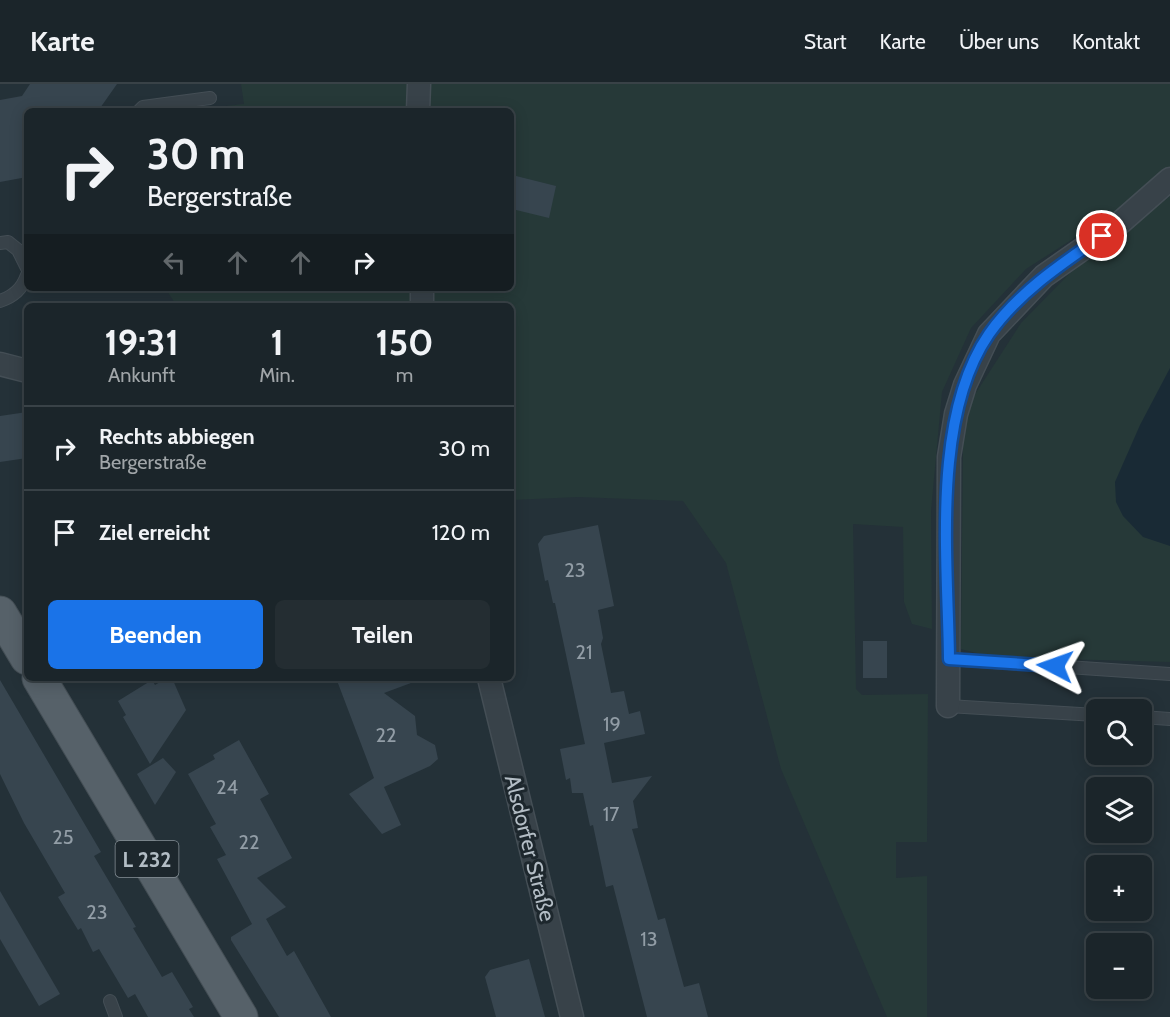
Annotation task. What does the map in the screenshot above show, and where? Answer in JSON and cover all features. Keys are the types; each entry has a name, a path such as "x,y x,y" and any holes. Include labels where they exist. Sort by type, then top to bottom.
{"main road":[{"path":"0,613 24,653"},
{"name":"L 232","path":"41,681 241,1017"}],"street":[{"path":"418,108 419,84"},
{"path":"948,706 950,457 956,414 976,360 989,334 1044,276 1121,222 1170,179"},
{"path":"0,364 24,370"},
{"name":"Alsdorfer Straße","path":"490,681 572,1017"}],"lane":[{"path":"142,108 210,98"},
{"path":"0,243 8,242 18,250 24,262"},
{"path":"0,301 10,297 24,283"},
{"path":"949,659 1170,674"},
{"path":"948,706 1086,714"},
{"path":"1152,718 1170,719"},
{"path":"110,1001 116,1017"}],"green space":[{"path":"241,84 1170,84 1170,168 1146,192 1026,269 971,328 942,392 931,511 932,629 912,624 904,602 903,527 853,524 856,689 862,695 928,694 927,842 896,842 896,878 927,876 927,1017 887,1017 781,769 726,563 683,501 578,497 514,500 514,303 175,303 167,291 514,291 514,108 225,108 244,104"},
{"path":"1170,196 1170,662 1026,658 980,654 961,649 963,439 970,402 1021,323 1070,273"}],"water":[{"path":"1170,368 1170,546 1143,537 1123,516 1116,502 1115,482 1140,425"}],"building":[{"path":"30,84 117,84 100,108 24,108 24,178 0,182 0,100 22,96"},
{"path":"514,176 556,186 549,218 514,209"},
{"path":"24,412 24,458 0,462 0,416"},
{"path":"598,525 614,606 598,610 603,638 601,644 611,693 624,691 629,714 640,711 645,734 604,743 612,783 652,776 633,801 638,828 632,829 658,920 665,918 684,987 699,983 708,1017 647,1017 613,885 606,887 593,825 590,826 583,793 572,793 570,778 566,780 560,749 585,744 555,603 553,603 548,580 545,581 538,544 544,536"},
{"path":"863,641 887,641 887,678 863,678"},
{"path":"0,680 101,852 94,856 136,927 133,928 162,977 172,972 193,1007 189,1009 194,1017 148,1017 135,994 128,998 99,949 93,952 81,928 78,930 58,897 65,893 24,823 0,774"},
{"path":"150,681 155,685 162,681 173,681 186,710 150,764 123,717 126,715 118,701"},
{"path":"337,681 416,681 384,693 415,716 417,735 435,745 438,759 430,766 384,787 401,825 382,834 349,794 374,778"},
{"path":"239,740 269,794 260,799 292,858 257,878 286,907 266,919 287,956 294,951 331,1017 279,1017 231,940 231,937 252,924 217,859 226,855 210,827 216,824 188,774 215,759 213,755"},
{"path":"163,758 176,772 155,805 137,774"},
{"path":"0,891 60,994 39,1006 0,939"},
{"path":"529,959 545,1017 496,1017 485,977 490,970"}],"route":[{"path":"1055,666 949,659 950,457 956,414 965,385 989,334 1044,276 1102,236"}]}
